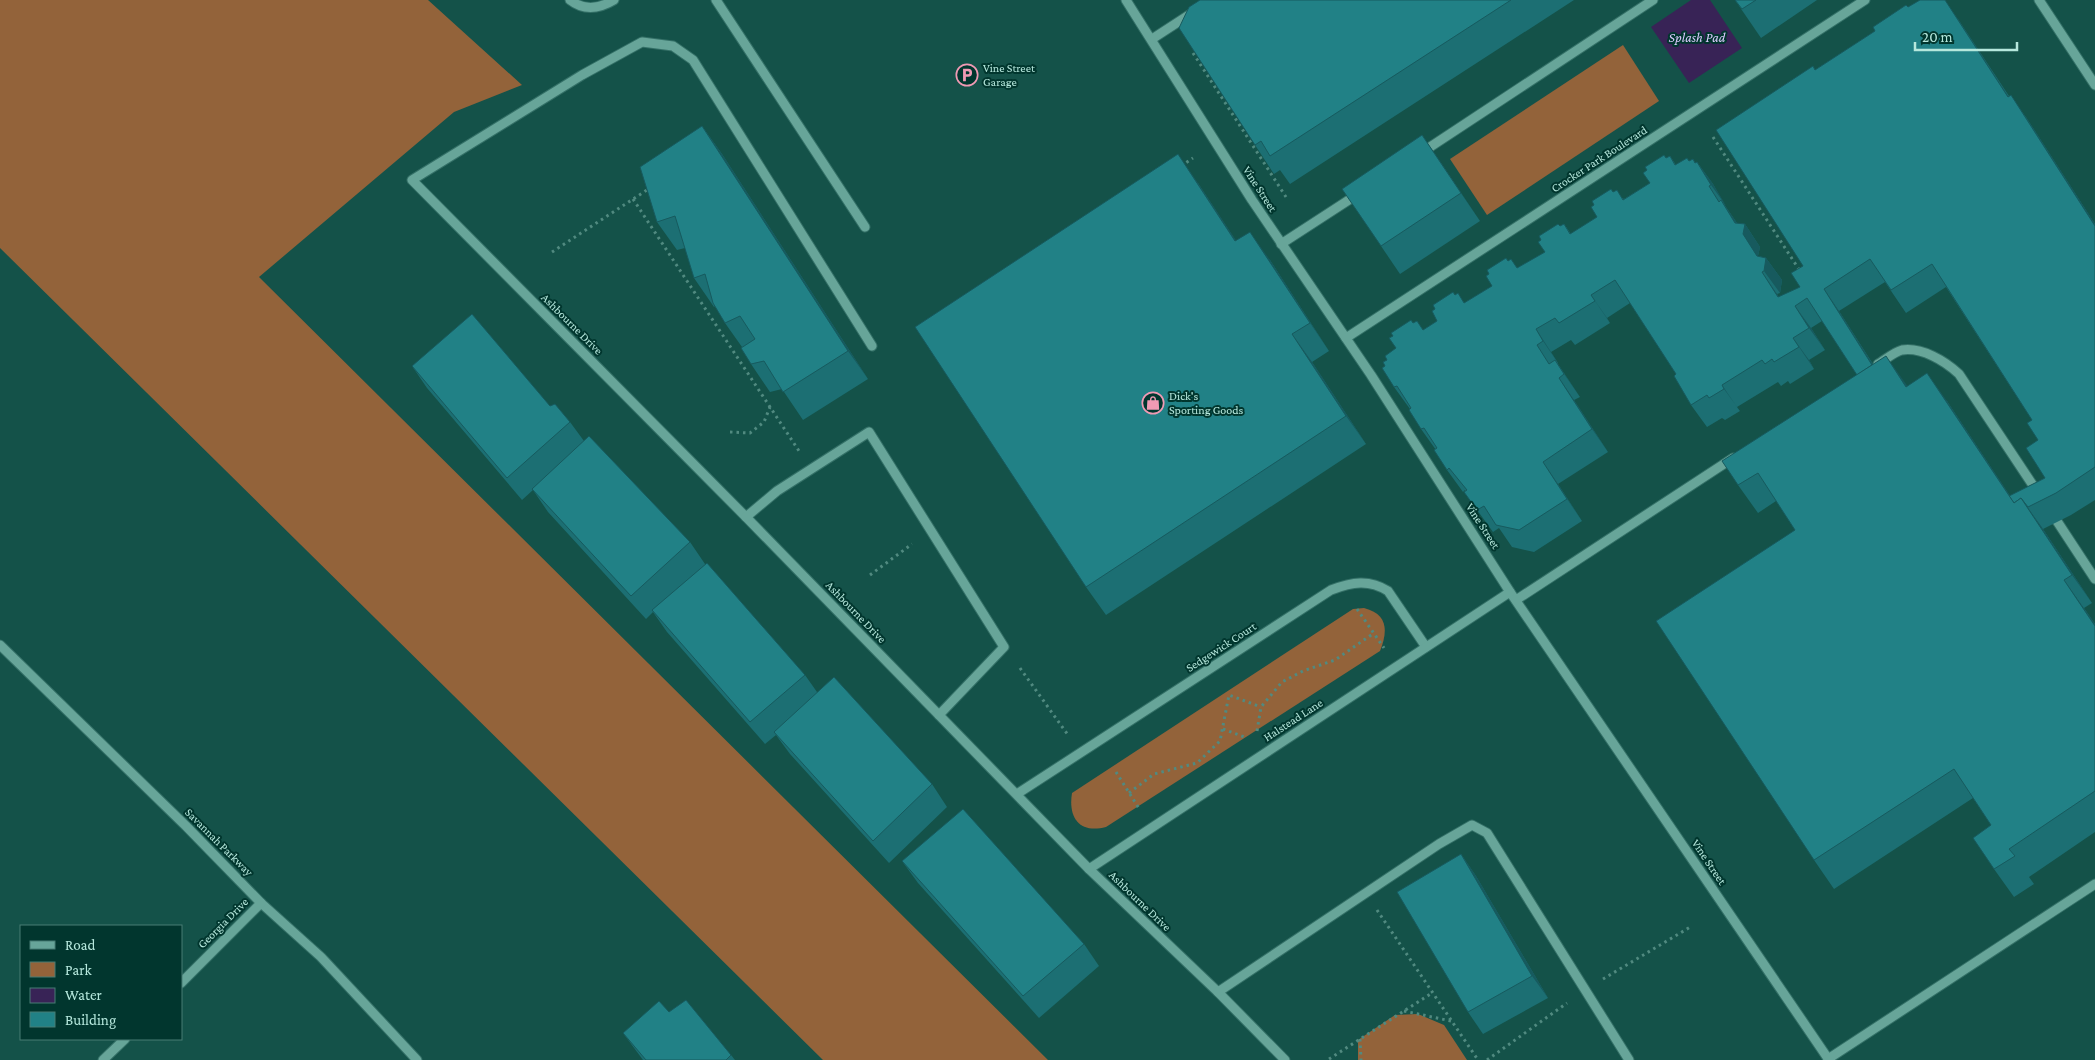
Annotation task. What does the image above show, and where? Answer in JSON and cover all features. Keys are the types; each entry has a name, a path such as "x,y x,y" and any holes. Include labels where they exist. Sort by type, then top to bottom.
{"street":[{"path":"570,0 585,8 595,8 614,0"},
{"path":"716,0 865,227"},
{"name":"Vine Street","path":"1126,0 1247,192 1346,338 1513,596 1828,1060"},
{"path":"1413,158 1653,0"},
{"name":"Crocker Park Boulevard","path":"1346,338 1865,0"},
{"path":"2039,0 2095,85"},
{"path":"1152,39 1197,10"},
{"name":"Ashbourne Drive","path":"872,346 693,60 673,46 642,42 582,75 412,180 746,517 1089,869 1218,992 1285,1060"},
{"path":"1281,244 1364,190"},
{"path":"1868,371 1900,350 1922,352 1947,363 1959,374 2095,579"},
{"path":"746,517 777,491 869,432 1004,648 939,715"},
{"name":"Halstead Lane","path":"1089,869 1426,647 1513,596 1745,450"},
{"name":"Sedgewick Court","path":"1017,794 1332,590 1343,586 1362,582 1379,585 1388,591 1426,647"},
{"name":"Savannah Parkway","path":"0,645 186,826 261,903 321,957 417,1060"},
{"path":"1218,992 1439,844 1472,825 1487,833 1629,1060"},
{"path":"1828,1060 2095,884"},
{"name":"Georgia Drive","path":"182,982 261,903"},
{"path":"103,1060 124,1040"}],"path":[{"path":"1193,53 1286,197"},
{"path":"1713,137 1804,278"},
{"path":"1176,169 1193,158"},
{"path":"552,252 655,184"},
{"path":"633,199 801,454"},
{"path":"730,432 750,433 764,422 770,407"},
{"path":"870,575 931,530"},
{"path":"1357,610 1385,648"},
{"path":"1257,732 1262,707 1282,682 1303,671 1335,660 1374,633"},
{"path":"1020,668 1072,740"},
{"path":"1129,793 1154,774 1197,763 1220,741 1229,695 1262,707"},
{"path":"1223,729 1256,741"},
{"path":"1116,772 1142,813"},
{"path":"1374,906 1478,1060"},
{"path":"1600,981 1692,926"},
{"path":"1329,1059 1432,993"},
{"path":"1487,1060 1568,1003"},
{"path":"1403,1011 1452,1021"},
{"path":"1360,1039 1360,1060"}],"green space":[{"path":"0,0 428,0 522,85 454,112 259,277 1048,1060 823,1060 0,248"},
{"path":"1623,45 1659,101 1487,215 1450,159"},
{"path":"1364,608 1378,614 1384,624 1383,644 1380,651 1106,827 1089,828 1077,822 1072,809 1072,793 1353,609"},
{"path":"1418,1014 1444,1025 1467,1060 1358,1060 1358,1040 1395,1015"}],"water":[{"name":"Splash Pad","path":"1691,0 1710,0 1742,48 1689,83 1651,27"}],"building":[{"path":"1200,0 1511,0 1270,156 1261,141 1255,145 1179,28 1189,7"},
{"path":"1735,0 1756,0 1742,9"},
{"path":"1920,0 1945,0 2008,97 2011,95 2095,226 2095,467 2056,493 2028,507 2021,498 2014,503 2009,496 2045,478 2026,448 2038,440 2027,423 2032,420 1932,264 1891,290 1870,259 1824,289 1872,365 1857,375 1807,298 1795,306 1809,328 1793,338 1799,347 1774,362 1772,359 1765,364 1762,360 1722,385 1724,389 1709,398 1707,395 1691,405 1674,376 1676,374 1615,280 1591,295 1595,301 1559,323 1555,318 1536,329 1543,341 1537,345 1549,364 1555,360 1564,374 1559,378 1592,429 1543,462 1567,499 1519,530 1496,525 1484,506 1477,510 1464,492 1467,490 1449,468 1447,470 1434,450 1437,448 1424,428 1421,429 1409,410 1411,408 1397,386 1394,387 1382,368 1385,366 1383,362 1387,360 1385,356 1396,348 1389,338 1393,336 1391,333 1411,320 1413,323 1417,321 1423,330 1437,321 1432,311 1435,309 1433,305 1453,292 1455,295 1458,293 1464,303 1492,286 1486,276 1489,274 1487,270 1506,258 1508,261 1511,259 1517,268 1545,252 1538,242 1541,240 1539,236 1558,224 1560,226 1564,224 1570,234 1597,217 1591,207 1594,205 1592,201 1611,189 1613,192 1617,190 1623,200 1650,183 1643,173 1647,170 1645,167 1664,155 1666,158 1670,156 1675,165 1687,158 1689,161 1693,159 1695,163 1697,162 1711,185 1709,186 1719,202 1721,200 1735,223 1745,224 1743,234 1757,256 1766,258 1764,271 1762,272 1778,297 1800,287 1791,273 1803,266 1716,130 1813,66 1815,70 1875,31 1873,27 1906,5 1908,7"},
{"path":"702,126 848,351 783,392 764,361 751,364 741,348 755,339 740,316 725,323 713,303 705,274 694,278 675,216 657,222 640,167"},
{"path":"1422,135 1461,193 1381,246 1342,189"},
{"name":"Dick's Sporting Goods","path":"1178,154 1235,241 1250,232 1310,323 1292,334 1346,416 1086,587 915,327"},
{"path":"472,314 550,406 555,404 570,422 507,478 412,366"},
{"path":"1886,356 1906,387 1927,373 2014,503 2021,498 2072,575 2064,580 2095,626 2095,791 2009,849 2015,856 1994,869 1973,838 1991,825 1954,769 1814,860 1656,621 1795,530 1758,473 1738,485 1722,461"},
{"path":"589,436 690,542 631,596 532,489"},
{"path":"707,563 805,675 750,722 652,610"},
{"path":"834,677 932,784 873,841 774,732"},
{"path":"963,809 1084,944 1023,996 902,861"},
{"path":"1461,854 1532,976 1468,1012 1397,892"},
{"path":"686,1000 731,1055 726,1060 646,1060 623,1033 659,1001 669,1012"}],"place":[{"name":"Vine Street Garage","path":"967,75"},
{"name":"Dick's Sporting Goods","path":"1153,403"}]}
